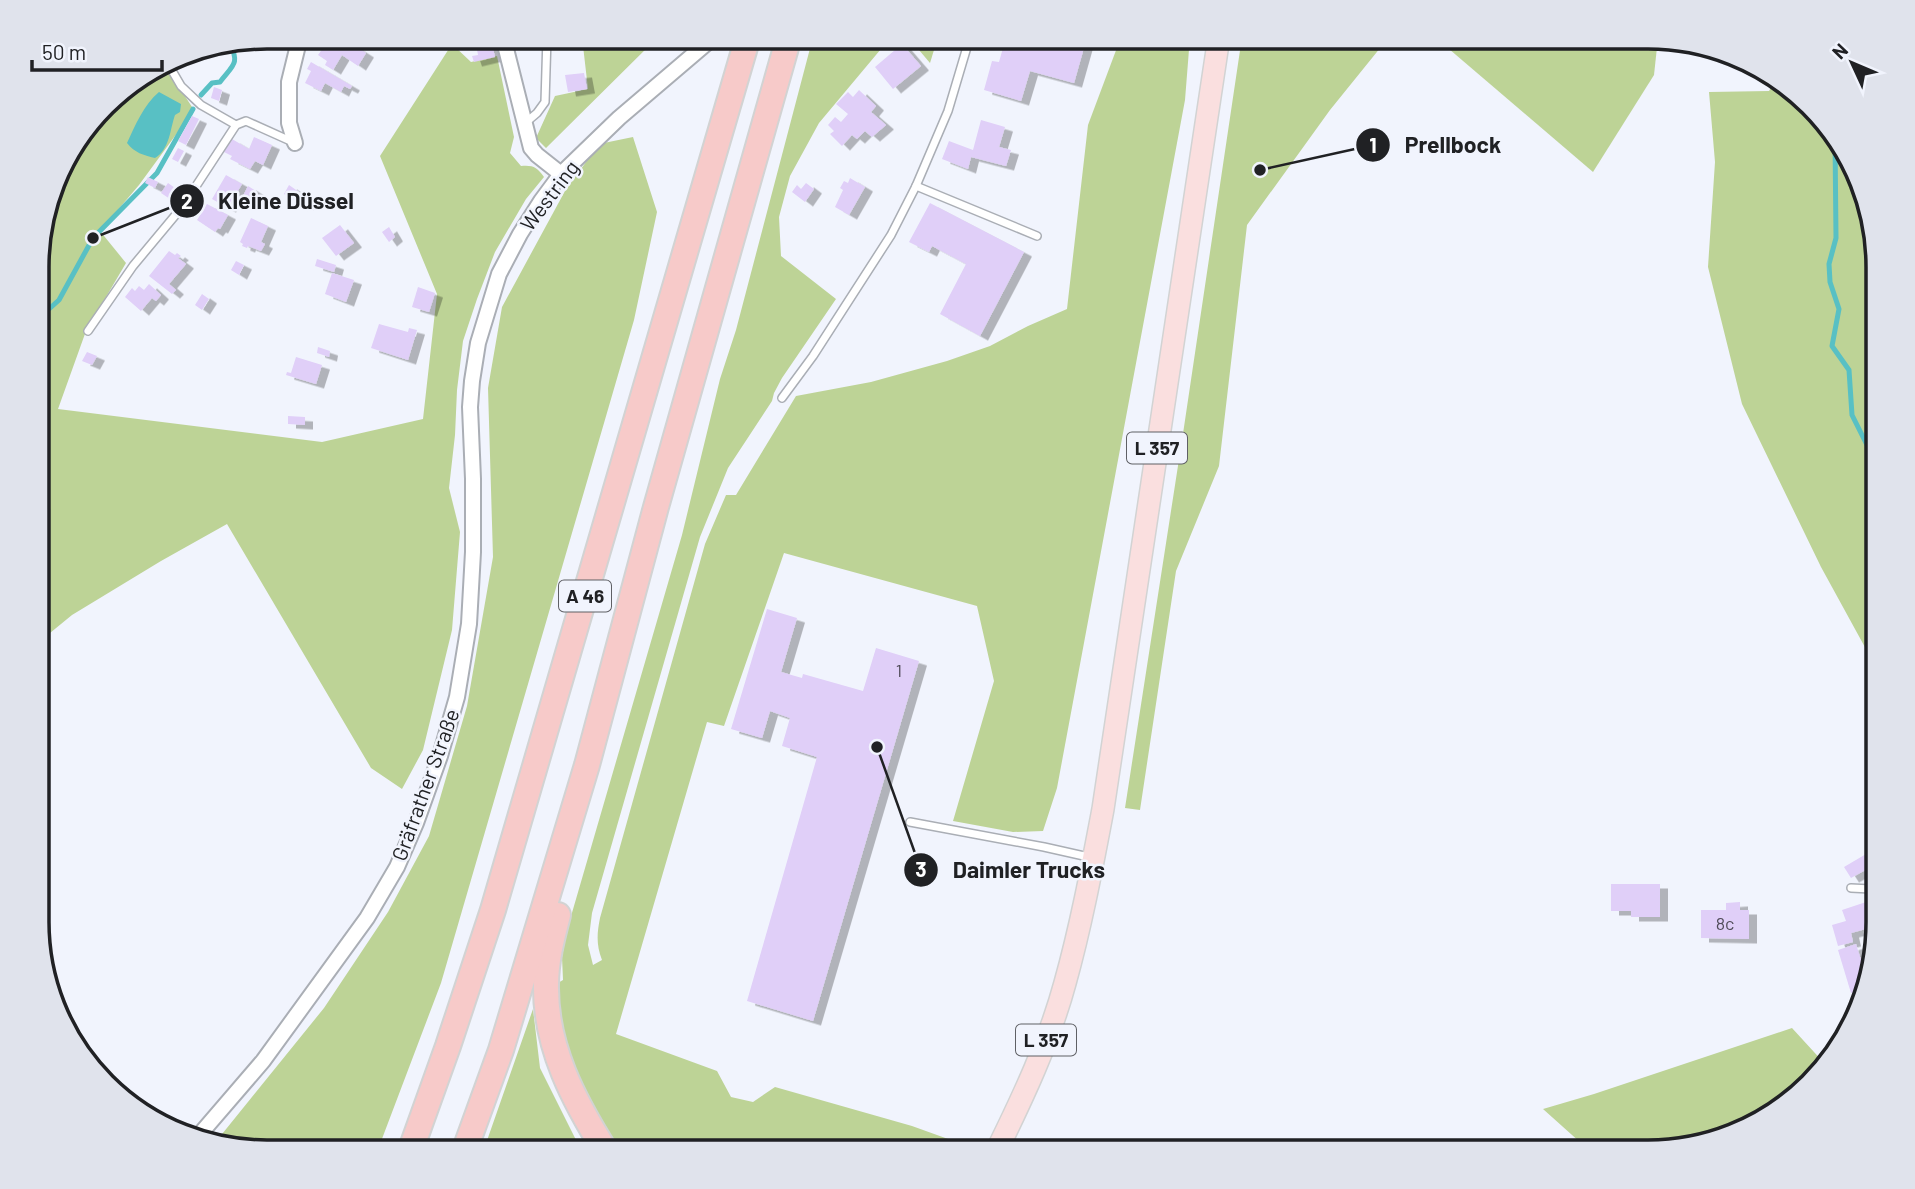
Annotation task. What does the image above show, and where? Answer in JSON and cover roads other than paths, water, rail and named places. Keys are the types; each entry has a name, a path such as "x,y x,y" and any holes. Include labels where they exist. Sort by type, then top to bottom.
{"highway":[{"name":"A 46","path":"414,1140 493,909 744,49"},
{"name":"A 46","path":"468,1140 501,1050 587,765 656,507 786,49"},
{"path":"587,765 566,885 550,947 546,985 549,1026 561,1069 581,1112 598,1140"}],"main road":[{"name":"L 357","path":"1002,1140 1038,1062 1065,984 1094,858 1217,49"}],"street":[{"path":"295,144 289,123 289,82 297,49"},
{"path":"506,49 531,148 561,174"},
{"name":"Westring","path":"470,407 478,343 499,274 541,201 561,174 619,118 700,49"},
{"name":"Gräfrather Straße","path":"203,1130 263,1061 367,918 397,867 416,823 457,697 469,624 473,552 470,407"}],"lane":[{"path":"524,124 545,102 547,49"},
{"path":"782,398 813,356 891,234 916,186 948,111 966,49"},
{"path":"172,71 181,86 201,105 236,125"},
{"path":"88,331 133,265 183,206 236,125 246,121 295,144"},
{"path":"916,186 1037,236"},
{"path":"910,822 1094,858"},
{"path":"1851,888 1866,888"}],"water":[{"path":"159,92 181,104 167,144 155,158 140,153 127,143 144,109"}],"waterway":[{"path":"201,95 212,83 220,82 232,68 235,60 233,52"},
{"path":"49,309 59,300 93,238 157,173 193,109"},
{"path":"1835,155 1836,238 1829,264 1830,282 1839,309 1832,346 1849,370 1852,415 1866,443"}],"place":[{"name":"Prellbock","path":"1260,170"},
{"name":"Kleine Düssel","path":"93,238"},
{"name":"Daimler Trucks","path":"877,747"}]}
